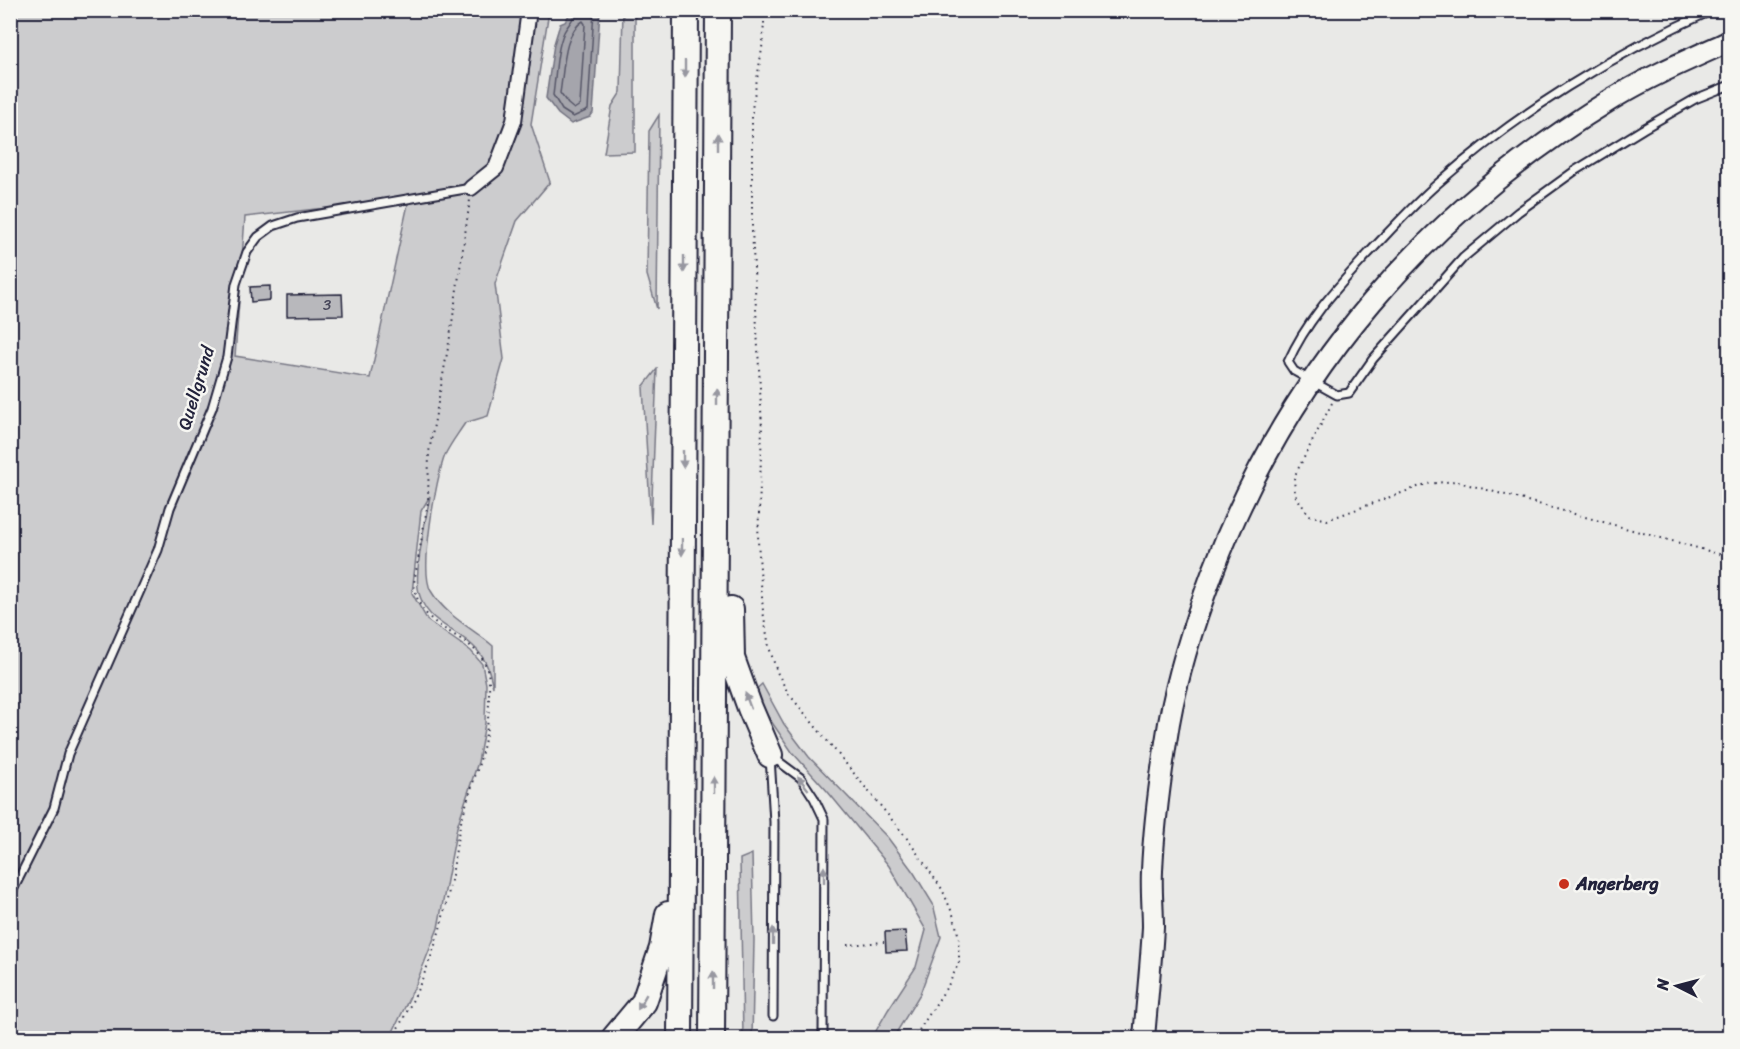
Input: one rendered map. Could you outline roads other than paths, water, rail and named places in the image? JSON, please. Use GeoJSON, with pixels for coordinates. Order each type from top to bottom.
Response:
{"type":"FeatureCollection","features":[{"type":"Feature","properties":{"kind":"highway"},"geometry":{"type":"LineString","coordinates":[[680,1038],[686,10]]}},
{"type":"Feature","properties":{"kind":"highway"},"geometry":{"type":"LineString","coordinates":[[712,1038],[718,10]]}},
{"type":"Feature","properties":{"kind":"highway"},"geometry":{"type":"LineString","coordinates":[[716,539],[730,580],[732,658],[770,755]]}},
{"type":"Feature","properties":{"kind":"highway"},"geometry":{"type":"LineString","coordinates":[[614,1038],[644,1002],[662,948],[680,844]]}},
{"type":"Feature","properties":{"kind":"main road"},"geometry":{"type":"LineString","coordinates":[[1144,1038],[1153,928],[1152,873],[1158,800],[1170,720],[1200,606],[1225,540],[1257,472],[1311,381],[1366,308],[1434,234],[1502,175],[1549,140],[1614,98],[1730,41]]}},
{"type":"Feature","properties":{"kind":"street","name":"Quellgrund"},"geometry":{"type":"LineString","coordinates":[[471,188],[496,168],[514,121],[529,10]]}},
{"type":"Feature","properties":{"kind":"lane"},"geometry":{"type":"LineString","coordinates":[[1713,10],[1626,53],[1554,96],[1484,146],[1436,185],[1328,298],[1288,362],[1294,371],[1336,395],[1349,393],[1373,359],[1463,258],[1518,212],[1576,170],[1643,129],[1695,99],[1730,85]]}},
{"type":"Feature","properties":{"kind":"lane","name":"Quellgrund"},"geometry":{"type":"LineString","coordinates":[[10,896],[54,808],[69,754],[158,550],[170,508],[213,408],[227,357],[236,284],[247,252],[258,237],[273,226],[297,218],[471,188]]}},
{"type":"Feature","properties":{"kind":"lane"},"geometry":{"type":"LineString","coordinates":[[770,755],[774,822],[773,1016]]}},
{"type":"Feature","properties":{"kind":"lane"},"geometry":{"type":"LineString","coordinates":[[770,755],[801,778],[824,819],[823,1038]]}},
{"type":"Feature","properties":{"kind":"water"},"geometry":{"type":"Polygon","coordinates":[[[568,11],[600,11],[593,113],[590,117],[571,124],[558,114],[546,98],[554,44],[560,24],[565,22],[570,13],[568,11]]]}},
{"type":"Feature","properties":{"kind":"place","name":"Angerberg"},"geometry":{"type":"Point","coordinates":[1564,884]}}]}
